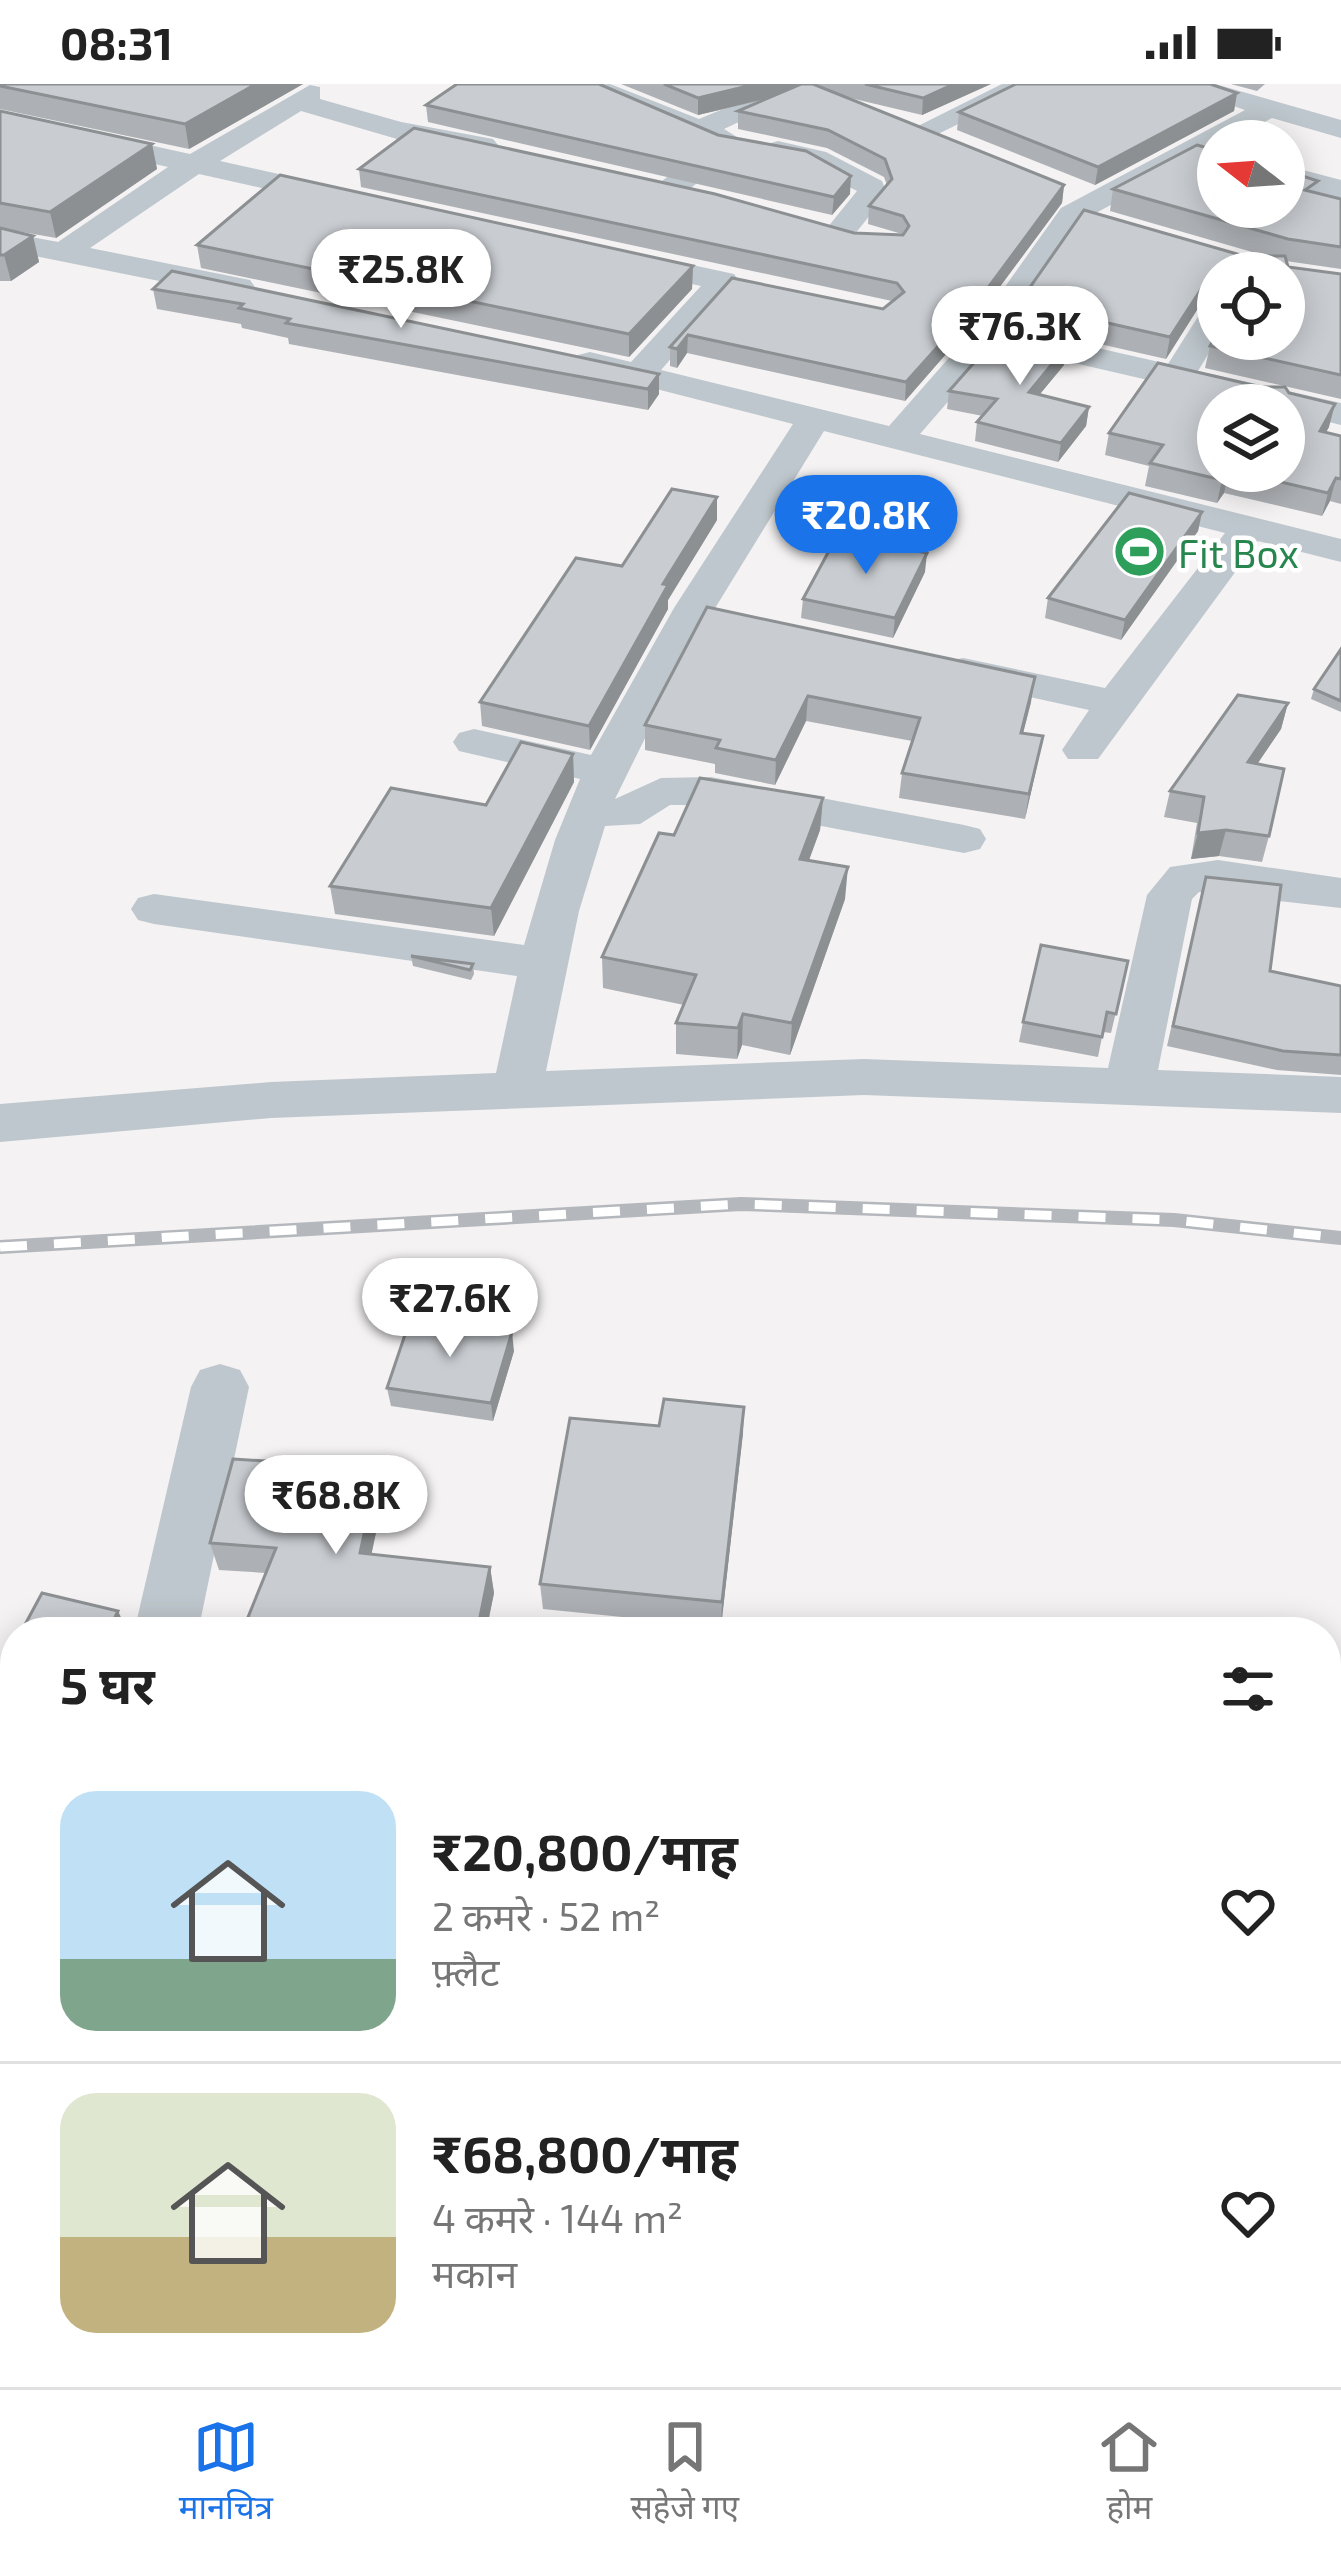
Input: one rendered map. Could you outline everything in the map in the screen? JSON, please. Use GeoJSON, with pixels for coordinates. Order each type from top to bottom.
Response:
{"type":"FeatureCollection","features":[{"type":"Feature","properties":{"kind":"street"},"geometry":{"type":"LineString","coordinates":[[267,84],[311,93],[397,130],[510,152]]}},
{"type":"Feature","properties":{"kind":"street"},"geometry":{"type":"LineString","coordinates":[[585,84],[731,142],[816,158],[871,187],[872,194],[839,233]]}},
{"type":"Feature","properties":{"kind":"street"},"geometry":{"type":"LineString","coordinates":[[698,130],[806,84],[825,92]]}},
{"type":"Feature","properties":{"kind":"street"},"geometry":{"type":"LineString","coordinates":[[967,148],[914,126],[1024,84]]}},
{"type":"Feature","properties":{"kind":"street"},"geometry":{"type":"LineString","coordinates":[[1185,84],[1339,131]]}},
{"type":"Feature","properties":{"kind":"street"},"geometry":{"type":"LineString","coordinates":[[1306,84],[1339,131]]}},
{"type":"Feature","properties":{"kind":"street"},"geometry":{"type":"LineString","coordinates":[[63,253],[311,93]]}},
{"type":"Feature","properties":{"kind":"street"},"geometry":{"type":"LineString","coordinates":[[1252,120],[1266,110]]}},
{"type":"Feature","properties":{"kind":"street"},"geometry":{"type":"LineString","coordinates":[[0,121],[379,206]]}},
{"type":"Feature","properties":{"kind":"street"},"geometry":{"type":"LineString","coordinates":[[639,374],[734,283],[591,252],[731,142]]}},
{"type":"Feature","properties":{"kind":"street"},"geometry":{"type":"LineString","coordinates":[[898,437],[1094,214],[1197,158]]}},
{"type":"Feature","properties":{"kind":"street"},"geometry":{"type":"LineString","coordinates":[[622,180],[710,198]]}},
{"type":"Feature","properties":{"kind":"street"},"geometry":{"type":"LineString","coordinates":[[1305,180],[1341,189]]}},
{"type":"Feature","properties":{"kind":"street"},"geometry":{"type":"LineString","coordinates":[[1053,183],[1094,214]]}},
{"type":"Feature","properties":{"kind":"street"},"geometry":{"type":"LineString","coordinates":[[807,222],[871,240]]}},
{"type":"Feature","properties":{"kind":"street"},"geometry":{"type":"LineString","coordinates":[[0,239],[282,296]]}},
{"type":"Feature","properties":{"kind":"street"},"geometry":{"type":"LineString","coordinates":[[989,333],[1341,414]]}},
{"type":"Feature","properties":{"kind":"street"},"geometry":{"type":"LineString","coordinates":[[1177,377],[1197,345]]}},
{"type":"Feature","properties":{"kind":"street"},"geometry":{"type":"LineString","coordinates":[[549,353],[1341,551]]}},
{"type":"Feature","properties":{"kind":"street"},"geometry":{"type":"LineString","coordinates":[[517,1091],[544,964],[597,791],[815,416]]}},
{"type":"Feature","properties":{"kind":"street"},"geometry":{"type":"LineString","coordinates":[[1083,750],[1249,526]]}},
{"type":"Feature","properties":{"kind":"street"},"geometry":{"type":"LineString","coordinates":[[697,612],[743,622]]}},
{"type":"Feature","properties":{"kind":"street"},"geometry":{"type":"LineString","coordinates":[[929,662],[1114,703]]}},
{"type":"Feature","properties":{"kind":"street"},"geometry":{"type":"LineString","coordinates":[[474,742],[597,791],[624,814],[661,792],[711,790],[964,839]]}},
{"type":"Feature","properties":{"kind":"street"},"geometry":{"type":"LineString","coordinates":[[1129,1087],[1170,895],[1186,878],[1218,875],[1341,893]]}},
{"type":"Feature","properties":{"kind":"street"},"geometry":{"type":"LineString","coordinates":[[154,909],[313,927],[544,964]]}},
{"type":"Feature","properties":{"kind":"street"},"geometry":{"type":"LineString","coordinates":[[0,1123],[271,1100],[864,1077],[1341,1095]]}},
{"type":"Feature","properties":{"kind":"street"},"geometry":{"type":"LineString","coordinates":[[169,1617],[220,1387]]}},
{"type":"Feature","properties":{"kind":"building"},"geometry":{"type":"Polygon","coordinates":[[[0,84],[256,84],[185,124],[0,84]]]}},
{"type":"Feature","properties":{"kind":"building"},"geometry":{"type":"Polygon","coordinates":[[[457,84],[599,84],[718,135],[806,151],[851,176],[834,197],[426,105],[457,84]]]}},
{"type":"Feature","properties":{"kind":"building"},"geometry":{"type":"Polygon","coordinates":[[[664,84],[756,84],[698,98],[664,84]]]}},
{"type":"Feature","properties":{"kind":"building"},"geometry":{"type":"Polygon","coordinates":[[[801,84],[813,84],[1064,185],[976,304],[906,382],[688,335],[677,349],[670,347],[732,278],[883,309],[904,292],[897,283],[359,169],[414,128],[715,194],[854,233],[903,235],[909,226],[903,216],[869,206],[892,179],[885,159],[828,130],[738,111],[801,84]]]}},
{"type":"Feature","properties":{"kind":"building"},"geometry":{"type":"Polygon","coordinates":[[[865,84],[954,84],[923,98],[865,84]]]}},
{"type":"Feature","properties":{"kind":"building"},"geometry":{"type":"Polygon","coordinates":[[[1016,84],[1210,84],[1237,93],[1098,167],[959,112],[1016,84]]]}},
{"type":"Feature","properties":{"kind":"building"},"geometry":{"type":"Polygon","coordinates":[[[0,111],[152,144],[50,212],[0,203],[0,111]]]}},
{"type":"Feature","properties":{"kind":"building"},"geometry":{"type":"Polygon","coordinates":[[[1197,145],[1197,213],[1113,189],[1197,145]]]}},
{"type":"Feature","properties":{"kind":"building"},"geometry":{"type":"Polygon","coordinates":[[[280,175],[693,266],[629,334],[197,245],[280,175]]]}},
{"type":"Feature","properties":{"kind":"building"},"geometry":{"type":"Polygon","coordinates":[[[1305,190],[1341,199],[1341,247],[1250,228],[1305,228],[1305,190]]]}},
{"type":"Feature","properties":{"kind":"building"},"geometry":{"type":"Polygon","coordinates":[[[1084,210],[1230,252],[1197,252],[1197,295],[1170,337],[1019,303],[1084,210]]]}},
{"type":"Feature","properties":{"kind":"building"},"geometry":{"type":"Polygon","coordinates":[[[0,228],[33,236],[0,255],[0,228]]]}},
{"type":"Feature","properties":{"kind":"building"},"geometry":{"type":"Polygon","coordinates":[[[1305,269],[1341,274],[1341,375],[1273,360],[1305,360],[1305,269]]]}},
{"type":"Feature","properties":{"kind":"building"},"geometry":{"type":"Polygon","coordinates":[[[172,271],[659,374],[648,389],[286,323],[290,319],[239,308],[243,304],[153,289],[172,271]]]}},
{"type":"Feature","properties":{"kind":"building"},"geometry":{"type":"Polygon","coordinates":[[[1001,332],[1066,347],[1029,392],[1089,407],[1061,443],[977,422],[997,399],[949,391],[1001,332]]]}},
{"type":"Feature","properties":{"kind":"building"},"geometry":{"type":"Polygon","coordinates":[[[1158,363],[1248,384],[1197,384],[1197,474],[1150,463],[1163,445],[1109,433],[1158,363]]]}},
{"type":"Feature","properties":{"kind":"building"},"geometry":{"type":"Polygon","coordinates":[[[1305,397],[1335,404],[1320,431],[1341,436],[1341,479],[1336,478],[1328,493],[1305,488],[1305,397]]]}},
{"type":"Feature","properties":{"kind":"building"},"geometry":{"type":"Polygon","coordinates":[[[672,489],[717,497],[663,584],[668,585],[589,726],[480,702],[576,558],[622,566],[672,489]]]}},
{"type":"Feature","properties":{"kind":"building"},"geometry":{"type":"Polygon","coordinates":[[[1129,493],[1202,512],[1125,620],[1048,598],[1129,493]]]}},
{"type":"Feature","properties":{"kind":"building"},"geometry":{"type":"Polygon","coordinates":[[[837,536],[927,553],[895,618],[803,599],[837,536]]]}},
{"type":"Feature","properties":{"kind":"building"},"geometry":{"type":"Polygon","coordinates":[[[707,607],[1035,677],[1021,733],[1043,736],[1029,794],[902,773],[920,718],[808,696],[776,760],[716,748],[720,740],[645,725],[707,607]]]}},
{"type":"Feature","properties":{"kind":"building"},"geometry":{"type":"Polygon","coordinates":[[[1341,649],[1341,701],[1314,689],[1341,649]]]}},
{"type":"Feature","properties":{"kind":"building"},"geometry":{"type":"Polygon","coordinates":[[[1238,695],[1288,703],[1248,762],[1284,769],[1269,836],[1226,830],[1198,833],[1204,797],[1170,791],[1238,695]]]}},
{"type":"Feature","properties":{"kind":"building"},"geometry":{"type":"Polygon","coordinates":[[[521,742],[573,754],[491,908],[330,886],[391,788],[486,805],[521,742]]]}},
{"type":"Feature","properties":{"kind":"building"},"geometry":{"type":"Polygon","coordinates":[[[700,778],[823,798],[800,859],[848,867],[792,1023],[743,1014],[738,1028],[676,1023],[696,975],[602,957],[659,833],[674,835],[700,778]]]}},
{"type":"Feature","properties":{"kind":"building"},"geometry":{"type":"Polygon","coordinates":[[[1206,877],[1281,885],[1270,971],[1341,986],[1341,1055],[1283,1051],[1173,1026],[1206,877]]]}},
{"type":"Feature","properties":{"kind":"building"},"geometry":{"type":"Polygon","coordinates":[[[1041,945],[1128,961],[1116,1014],[1107,1012],[1102,1037],[1023,1022],[1041,945]]]}},
{"type":"Feature","properties":{"kind":"building"},"geometry":{"type":"Polygon","coordinates":[[[411,956],[473,964],[470,970],[411,956]]]}},
{"type":"Feature","properties":{"kind":"building"},"geometry":{"type":"Polygon","coordinates":[[[411,1317],[512,1332],[491,1403],[387,1388],[411,1317]]]}},
{"type":"Feature","properties":{"kind":"building"},"geometry":{"type":"Polygon","coordinates":[[[664,1399],[744,1407],[722,1602],[540,1584],[570,1418],[659,1426],[664,1399]]]}},
{"type":"Feature","properties":{"kind":"building"},"geometry":{"type":"Polygon","coordinates":[[[233,1459],[378,1468],[360,1553],[490,1567],[480,1617],[248,1617],[276,1548],[210,1543],[233,1459]]]}},
{"type":"Feature","properties":{"kind":"building"},"geometry":{"type":"Polygon","coordinates":[[[42,1593],[118,1611],[115,1617],[29,1617],[42,1593]]]}},
{"type":"Feature","properties":{"kind":"railway"},"geometry":{"type":"LineString","coordinates":[[0,1247],[741,1204],[1174,1220],[1341,1238]]}},
{"type":"Feature","properties":{"kind":"place","name":"Fit Box"},"geometry":{"type":"Point","coordinates":[1139,552]}}]}
